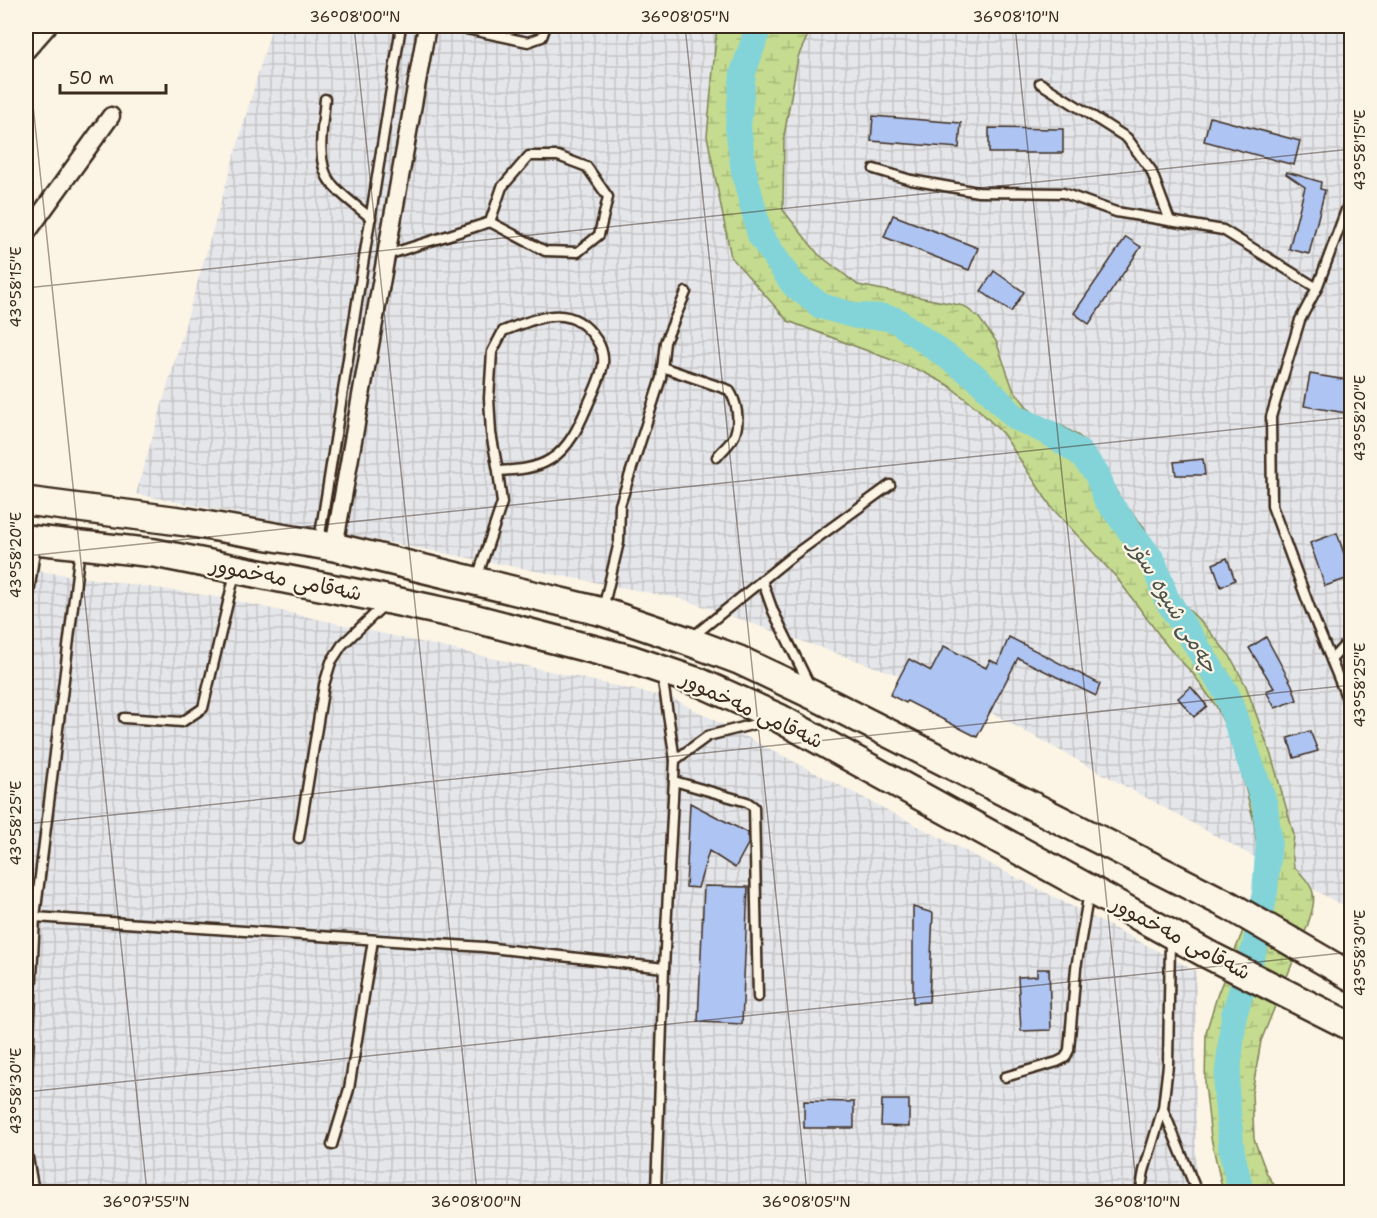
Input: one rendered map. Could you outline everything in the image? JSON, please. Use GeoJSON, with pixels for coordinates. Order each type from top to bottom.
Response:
{"type":"FeatureCollection","features":[{"type":"Feature","properties":{"kind":"highway","name":"شەقامی مەخموور"},"geometry":{"type":"LineString","coordinates":[[32,497],[327,546],[603,612],[688,641],[739,660],[815,696],[1230,906],[1352,977]]}},
{"type":"Feature","properties":{"kind":"highway","name":"شەقامی مەخموور"},"geometry":{"type":"LineString","coordinates":[[31,539],[155,553],[390,600],[469,617],[661,668],[731,695],[779,718],[1209,955],[1352,1027]]}},
{"type":"Feature","properties":{"kind":"highway"},"geometry":{"type":"LineString","coordinates":[[469,617],[476,582]]}},
{"type":"Feature","properties":{"kind":"street"},"geometry":{"type":"LineString","coordinates":[[26,51],[48,26]]}},
{"type":"Feature","properties":{"kind":"street"},"geometry":{"type":"LineString","coordinates":[[327,546],[387,255],[428,26]]}},
{"type":"Feature","properties":{"kind":"street"},"geometry":{"type":"LineString","coordinates":[[26,234],[111,116]]}},
{"type":"Feature","properties":{"kind":"lane"},"geometry":{"type":"LineString","coordinates":[[327,546],[370,218],[401,26]]}},
{"type":"Feature","properties":{"kind":"lane"},"geometry":{"type":"LineString","coordinates":[[452,26],[468,27],[528,42],[542,37],[546,26]]}},
{"type":"Feature","properties":{"kind":"lane"},"geometry":{"type":"LineString","coordinates":[[1040,83],[1127,138],[1151,170],[1170,221]]}},
{"type":"Feature","properties":{"kind":"lane"},"geometry":{"type":"LineString","coordinates":[[325,99],[321,147],[324,168],[330,182],[370,218]]}},
{"type":"Feature","properties":{"kind":"lane"},"geometry":{"type":"LineString","coordinates":[[387,255],[490,222],[545,251],[578,252],[599,235],[608,197],[587,167],[558,156],[529,156],[502,187],[490,222]]}},
{"type":"Feature","properties":{"kind":"lane"},"geometry":{"type":"LineString","coordinates":[[874,169],[911,180],[978,192],[1063,193],[1116,212],[1223,230],[1317,288]]}},
{"type":"Feature","properties":{"kind":"lane"},"geometry":{"type":"LineString","coordinates":[[1352,194],[1317,288],[1300,320],[1271,417],[1272,506],[1311,611],[1352,711]]}},
{"type":"Feature","properties":{"kind":"lane"},"geometry":{"type":"LineString","coordinates":[[603,612],[619,542],[620,505],[661,378],[665,342],[686,292]]}},
{"type":"Feature","properties":{"kind":"lane"},"geometry":{"type":"LineString","coordinates":[[476,582],[502,502],[490,422],[492,352],[503,331],[541,316],[567,315],[590,329],[602,347],[603,368],[582,418],[565,448],[550,460],[525,469],[498,471]]}},
{"type":"Feature","properties":{"kind":"lane"},"geometry":{"type":"LineString","coordinates":[[662,367],[729,390],[735,399],[737,412],[735,434],[717,457]]}},
{"type":"Feature","properties":{"kind":"lane"},"geometry":{"type":"LineString","coordinates":[[688,641],[812,541],[890,485]]}},
{"type":"Feature","properties":{"kind":"lane"},"geometry":{"type":"LineString","coordinates":[[26,615],[31,539]]}},
{"type":"Feature","properties":{"kind":"lane"},"geometry":{"type":"LineString","coordinates":[[26,1095],[35,916],[81,544]]}},
{"type":"Feature","properties":{"kind":"lane"},"geometry":{"type":"LineString","coordinates":[[123,718],[182,722],[203,708],[236,569]]}},
{"type":"Feature","properties":{"kind":"lane"},"geometry":{"type":"LineString","coordinates":[[762,580],[773,611],[815,696]]}},
{"type":"Feature","properties":{"kind":"lane"},"geometry":{"type":"LineString","coordinates":[[299,838],[324,685],[331,662],[342,645],[390,600]]}},
{"type":"Feature","properties":{"kind":"lane"},"geometry":{"type":"LineString","coordinates":[[1331,660],[1352,637]]}},
{"type":"Feature","properties":{"kind":"lane"},"geometry":{"type":"LineString","coordinates":[[656,1192],[664,968],[675,760],[661,668]]}},
{"type":"Feature","properties":{"kind":"lane"},"geometry":{"type":"LineString","coordinates":[[675,760],[708,736],[779,718]]}},
{"type":"Feature","properties":{"kind":"lane"},"geometry":{"type":"LineString","coordinates":[[674,781],[747,802],[754,807],[758,997]]}},
{"type":"Feature","properties":{"kind":"lane"},"geometry":{"type":"LineString","coordinates":[[1005,1077],[1058,1062],[1065,1058],[1070,1050],[1076,968],[1089,888]]}},
{"type":"Feature","properties":{"kind":"lane"},"geometry":{"type":"LineString","coordinates":[[35,916],[484,947],[664,968]]}},
{"type":"Feature","properties":{"kind":"lane"},"geometry":{"type":"LineString","coordinates":[[1140,1192],[1163,1108],[1168,1065],[1170,933]]}},
{"type":"Feature","properties":{"kind":"lane"},"geometry":{"type":"LineString","coordinates":[[332,1145],[349,1089],[373,940]]}},
{"type":"Feature","properties":{"kind":"lane"},"geometry":{"type":"LineString","coordinates":[[1163,1108],[1197,1192]]}},
{"type":"Feature","properties":{"kind":"lane"},"geometry":{"type":"LineString","coordinates":[[26,1147],[34,1192]]}},
{"type":"Feature","properties":{"kind":"shaded area"},"geometry":{"type":"Polygon","coordinates":[[[272,26],[1351,26],[1351,910],[966,699],[682,599],[136,494],[272,26]]]}},
{"type":"Feature","properties":{"kind":"shaded area"},"geometry":{"type":"Polygon","coordinates":[[[26,569],[224,598],[674,699],[1196,971],[1196,1192],[26,1192],[26,569]]]}},
{"type":"Feature","properties":{"kind":"green space"},"geometry":{"type":"Polygon","coordinates":[[[717,26],[812,26],[798,57],[784,136],[783,210],[818,254],[858,285],[964,306],[979,318],[996,341],[1013,389],[1028,408],[1041,419],[1062,426],[1079,436],[1098,456],[1122,501],[1144,527],[1172,587],[1187,608],[1230,656],[1246,686],[1272,758],[1294,835],[1292,852],[1294,867],[1308,881],[1314,901],[1307,927],[1261,1041],[1252,1093],[1254,1139],[1267,1174],[1279,1192],[1223,1192],[1211,1138],[1205,1084],[1206,1032],[1218,993],[1242,933],[1257,882],[1258,856],[1254,822],[1243,778],[1228,732],[1216,706],[1194,675],[1168,647],[1117,578],[1052,508],[1003,434],[978,409],[948,385],[921,371],[788,321],[731,257],[707,136],[717,26]]]}},
{"type":"Feature","properties":{"kind":"building"},"geometry":{"type":"Polygon","coordinates":[[[873,116],[961,123],[959,148],[871,141],[873,116]]]}},
{"type":"Feature","properties":{"kind":"building"},"geometry":{"type":"Polygon","coordinates":[[[1210,117],[1300,141],[1294,165],[1204,141],[1210,117]]]}},
{"type":"Feature","properties":{"kind":"building"},"geometry":{"type":"Polygon","coordinates":[[[989,128],[1063,129],[1063,153],[989,153],[989,128]]]}},
{"type":"Feature","properties":{"kind":"building"},"geometry":{"type":"Polygon","coordinates":[[[1287,172],[1321,182],[1320,189],[1325,190],[1309,254],[1289,249],[1305,187],[1286,174],[1287,172]]]}},
{"type":"Feature","properties":{"kind":"building"},"geometry":{"type":"Polygon","coordinates":[[[893,215],[978,248],[969,270],[884,237],[893,215]]]}},
{"type":"Feature","properties":{"kind":"building"},"geometry":{"type":"Polygon","coordinates":[[[1126,237],[1141,247],[1089,324],[1074,313],[1126,237]]]}},
{"type":"Feature","properties":{"kind":"building"},"geometry":{"type":"Polygon","coordinates":[[[994,271],[1024,292],[1011,312],[981,291],[994,271]]]}},
{"type":"Feature","properties":{"kind":"building"},"geometry":{"type":"Polygon","coordinates":[[[1310,374],[1352,381],[1352,414],[1304,406],[1310,374]]]}},
{"type":"Feature","properties":{"kind":"building"},"geometry":{"type":"Polygon","coordinates":[[[1203,459],[1205,475],[1176,475],[1174,462],[1203,459]]]}},
{"type":"Feature","properties":{"kind":"building"},"geometry":{"type":"Polygon","coordinates":[[[1337,533],[1352,577],[1325,586],[1310,543],[1337,533]]]}},
{"type":"Feature","properties":{"kind":"building"},"geometry":{"type":"Polygon","coordinates":[[[1227,558],[1235,580],[1221,587],[1213,564],[1227,558]]]}},
{"type":"Feature","properties":{"kind":"building"},"geometry":{"type":"Polygon","coordinates":[[[1009,637],[1100,684],[1096,696],[1018,658],[977,737],[907,701],[906,703],[890,695],[909,659],[931,671],[944,646],[986,668],[990,660],[998,664],[1009,637]]]}},
{"type":"Feature","properties":{"kind":"building"},"geometry":{"type":"Polygon","coordinates":[[[1266,637],[1292,685],[1297,700],[1275,708],[1266,691],[1274,688],[1249,648],[1266,637]]]}},
{"type":"Feature","properties":{"kind":"building"},"geometry":{"type":"Polygon","coordinates":[[[1191,687],[1207,706],[1194,717],[1178,698],[1191,687]]]}},
{"type":"Feature","properties":{"kind":"building"},"geometry":{"type":"Polygon","coordinates":[[[1310,731],[1318,751],[1294,758],[1288,738],[1310,731]]]}},
{"type":"Feature","properties":{"kind":"building"},"geometry":{"type":"Polygon","coordinates":[[[690,803],[748,833],[748,844],[735,868],[709,851],[698,888],[686,887],[690,803]]]}},
{"type":"Feature","properties":{"kind":"building"},"geometry":{"type":"Polygon","coordinates":[[[704,886],[748,887],[742,1024],[698,1022],[704,886]]]}},
{"type":"Feature","properties":{"kind":"building"},"geometry":{"type":"Polygon","coordinates":[[[913,907],[933,913],[929,1002],[913,1003],[913,907]]]}},
{"type":"Feature","properties":{"kind":"building"},"geometry":{"type":"Polygon","coordinates":[[[1037,969],[1049,969],[1051,1030],[1021,1031],[1018,977],[1037,976],[1037,969]]]}},
{"type":"Feature","properties":{"kind":"building"},"geometry":{"type":"Polygon","coordinates":[[[882,1100],[909,1100],[909,1127],[881,1126],[882,1100]]]}},
{"type":"Feature","properties":{"kind":"building"},"geometry":{"type":"Polygon","coordinates":[[[804,1101],[854,1102],[854,1128],[804,1128],[804,1101]]]}},
{"type":"Feature","properties":{"kind":"waterway","name":"چەمی شیوە سۆر"},"geometry":{"type":"LineString","coordinates":[[759,26],[743,73],[738,127],[744,172],[760,235],[793,284],[821,306],[856,316],[896,320],[977,378],[1015,417],[1049,433],[1080,453],[1097,474],[1106,499],[1153,561],[1166,598],[1226,692],[1265,805],[1269,841],[1265,892],[1255,946],[1234,1015],[1226,1090],[1232,1153],[1241,1192]]}}]}
